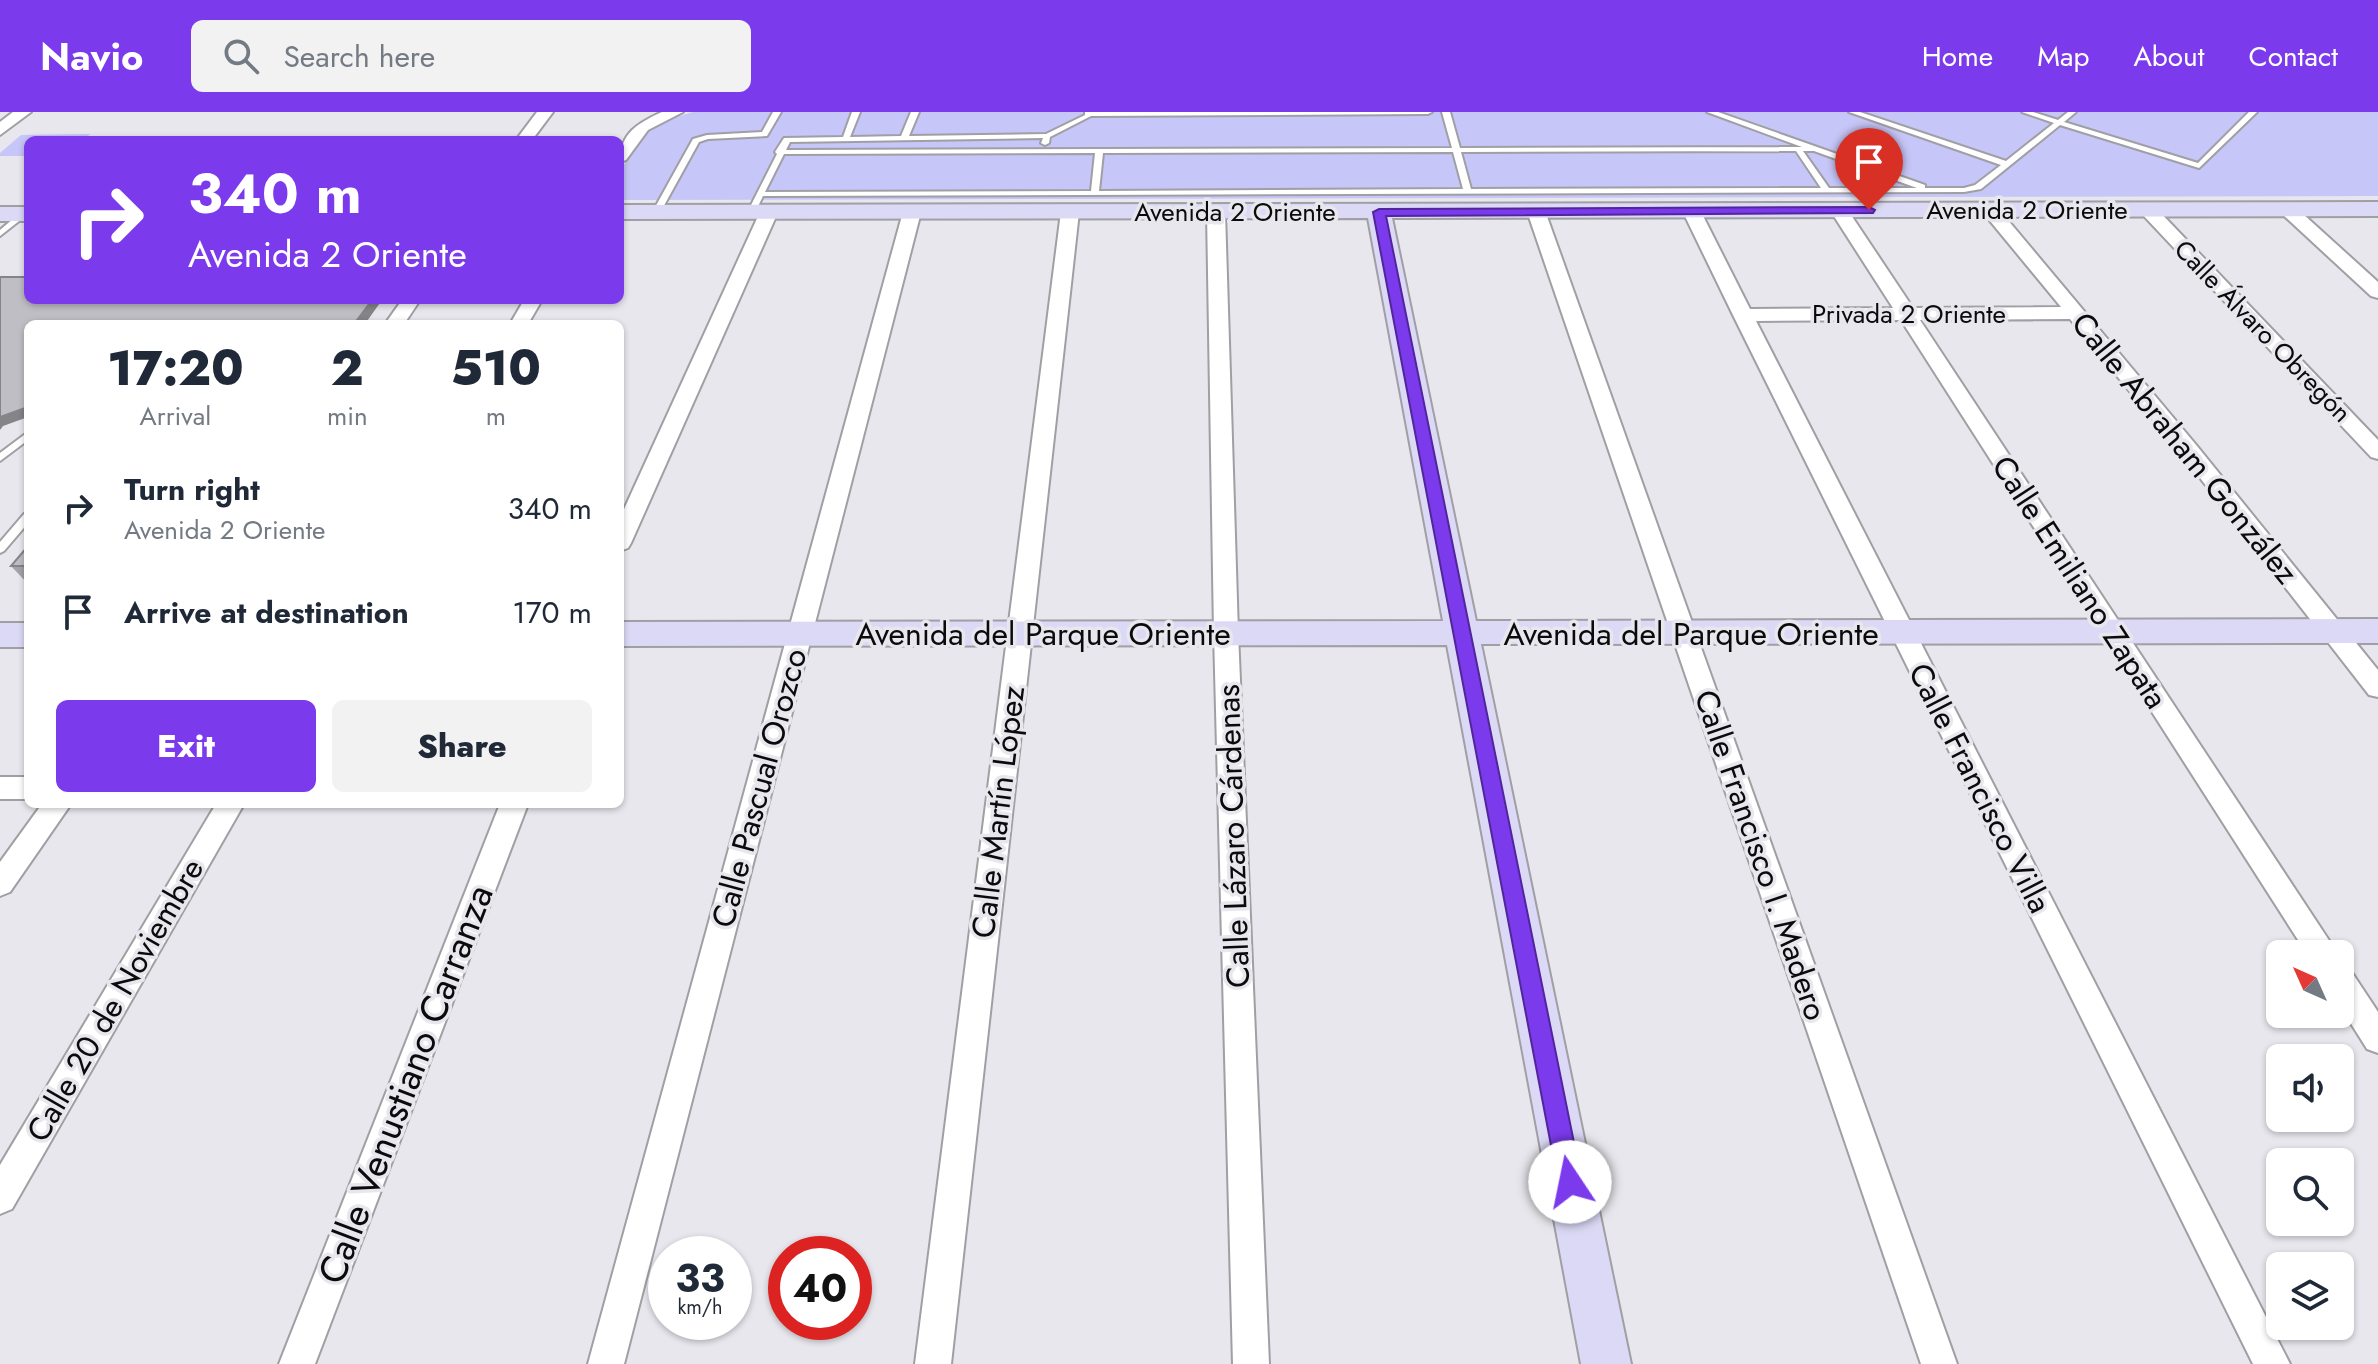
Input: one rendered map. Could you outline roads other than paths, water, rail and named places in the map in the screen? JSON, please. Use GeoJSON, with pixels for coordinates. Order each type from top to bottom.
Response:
{"type":"FeatureCollection","features":[{"type":"Feature","properties":{"kind":"street"},"geometry":{"type":"LineString","coordinates":[[0,130],[23,112]]}},
{"type":"Feature","properties":{"kind":"street"},"geometry":{"type":"LineString","coordinates":[[527,136],[545,112]]}},
{"type":"Feature","properties":{"kind":"street"},"geometry":{"type":"LineString","coordinates":[[624,152],[642,127],[675,112]]}},
{"type":"Feature","properties":{"kind":"street","name":"Avenida 2 Oriente"},"geometry":{"type":"LineString","coordinates":[[624,212],[760,206],[912,212],[1691,210],[1833,200],[1990,210],[2378,209]]}},
{"type":"Feature","properties":{"kind":"street","name":"Calle Emiliano Zapata"},"geometry":{"type":"LineString","coordinates":[[1833,200],[2314,940]]}},
{"type":"Feature","properties":{"kind":"street"},"geometry":{"type":"LineString","coordinates":[[624,533],[760,206]]}},
{"type":"Feature","properties":{"kind":"street"},"geometry":{"type":"LineString","coordinates":[[2287,209],[2378,292]]}},
{"type":"Feature","properties":{"kind":"street","name":"Calle Francisco Villa"},"geometry":{"type":"LineString","coordinates":[[1691,210],[2272,1364]]}},
{"type":"Feature","properties":{"kind":"street","name":"Calle Abraham González"},"geometry":{"type":"LineString","coordinates":[[1990,210],[2378,688]]}},
{"type":"Feature","properties":{"kind":"street","name":"Calle Álvaro Obregón"},"geometry":{"type":"LineString","coordinates":[[2148,210],[2378,452]]}},
{"type":"Feature","properties":{"kind":"street","name":"Calle Francisco I. Madero"},"geometry":{"type":"LineString","coordinates":[[1536,211],[1939,1364]]}},
{"type":"Feature","properties":{"kind":"street","name":"Calle Pascual Orozco"},"geometry":{"type":"LineString","coordinates":[[606,1364],[912,212]]}},
{"type":"Feature","properties":{"kind":"street","name":"Calle Martín López"},"geometry":{"type":"LineString","coordinates":[[933,1364],[1070,212]]}},
{"type":"Feature","properties":{"kind":"street","name":"Calle Lázaro Cárdenas"},"geometry":{"type":"LineString","coordinates":[[1216,212],[1226,633],[1251,1364]]}},
{"type":"Feature","properties":{"kind":"street"},"geometry":{"type":"LineString","coordinates":[[1379,212],[1606,1364]]}},
{"type":"Feature","properties":{"kind":"street"},"geometry":{"type":"LineString","coordinates":[[0,214],[24,214]]}},
{"type":"Feature","properties":{"kind":"street","name":"Privada 2 Oriente"},"geometry":{"type":"LineString","coordinates":[[1742,315],[2076,313]]}},
{"type":"Feature","properties":{"kind":"street","name":"Avenida del Parque Oriente"},"geometry":{"type":"LineString","coordinates":[[624,634],[2378,631]]}},
{"type":"Feature","properties":{"kind":"street"},"geometry":{"type":"LineString","coordinates":[[0,635],[24,635]]}},
{"type":"Feature","properties":{"kind":"street"},"geometry":{"type":"LineString","coordinates":[[0,788],[24,788]]}},
{"type":"Feature","properties":{"kind":"street"},"geometry":{"type":"LineString","coordinates":[[0,884],[54,808]]}},
{"type":"Feature","properties":{"kind":"street","name":"Calle 20 de Noviembre"},"geometry":{"type":"LineString","coordinates":[[0,1197],[228,808]]}},
{"type":"Feature","properties":{"kind":"street","name":"Calle Venustiano Carranza"},"geometry":{"type":"LineString","coordinates":[[297,1364],[512,808]]}},
{"type":"Feature","properties":{"kind":"street"},"geometry":{"type":"LineString","coordinates":[[2354,1002],[2378,1039]]}},
{"type":"Feature","properties":{"kind":"lane"},"geometry":{"type":"LineString","coordinates":[[657,211],[696,141],[707,137],[764,134],[777,112]]}},
{"type":"Feature","properties":{"kind":"lane"},"geometry":{"type":"LineString","coordinates":[[846,138],[856,112]]}},
{"type":"Feature","properties":{"kind":"lane"},"geometry":{"type":"LineString","coordinates":[[904,138],[915,112]]}},
{"type":"Feature","properties":{"kind":"lane"},"geometry":{"type":"LineString","coordinates":[[1428,112],[1088,113],[1047,136],[793,139],[783,143],[760,206],[1095,193],[1468,192],[1833,200],[1978,187],[2072,112]]}},
{"type":"Feature","properties":{"kind":"lane"},"geometry":{"type":"LineString","coordinates":[[1446,112],[1468,192]]}},
{"type":"Feature","properties":{"kind":"lane"},"geometry":{"type":"LineString","coordinates":[[1711,112],[1933,190]]}},
{"type":"Feature","properties":{"kind":"lane"},"geometry":{"type":"LineString","coordinates":[[1853,112],[2007,164]]}},
{"type":"Feature","properties":{"kind":"lane"},"geometry":{"type":"LineString","coordinates":[[2026,112],[2199,166],[2253,112]]}},
{"type":"Feature","properties":{"kind":"lane"},"geometry":{"type":"LineString","coordinates":[[1043,152],[1047,136]]}},
{"type":"Feature","properties":{"kind":"lane"},"geometry":{"type":"LineString","coordinates":[[1798,149],[1833,200]]}},
{"type":"Feature","properties":{"kind":"lane"},"geometry":{"type":"LineString","coordinates":[[779,152],[1816,149]]}},
{"type":"Feature","properties":{"kind":"lane"},"geometry":{"type":"LineString","coordinates":[[1095,193],[1099,152]]}},
{"type":"Feature","properties":{"kind":"lane"},"geometry":{"type":"LineString","coordinates":[[1971,189],[1990,210]]}},
{"type":"Feature","properties":{"kind":"lane"},"geometry":{"type":"LineString","coordinates":[[0,234],[24,216]]}},
{"type":"Feature","properties":{"kind":"lane"},"geometry":{"type":"LineString","coordinates":[[0,458],[24,438]]}},
{"type":"Feature","properties":{"kind":"lane"},"geometry":{"type":"LineString","coordinates":[[0,549],[24,521]]}}]}
